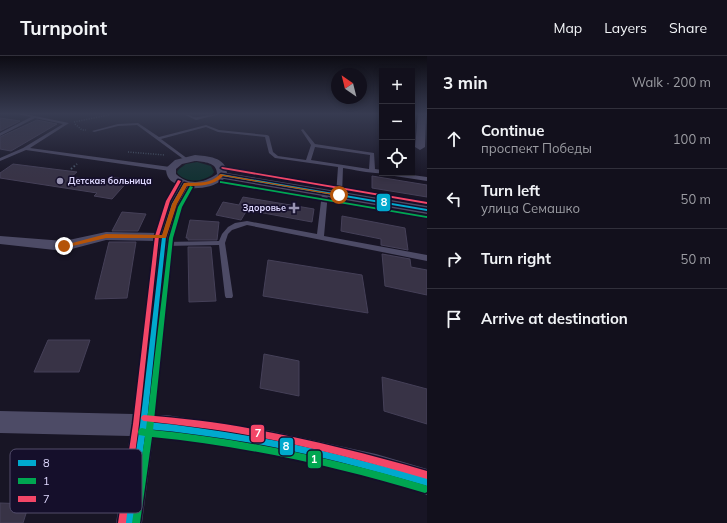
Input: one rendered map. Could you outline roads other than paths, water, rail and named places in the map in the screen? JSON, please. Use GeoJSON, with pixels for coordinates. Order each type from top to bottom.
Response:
{"type":"FeatureCollection","features":[{"type":"Feature","properties":{"kind":"street"},"geometry":{"type":"LineString","coordinates":[[420,147],[421,136]]}},
{"type":"Feature","properties":{"kind":"street"},"geometry":{"type":"LineString","coordinates":[[203,159],[217,163],[223,170],[222,175],[218,179],[203,184],[185,184],[172,178],[170,169],[174,165],[186,160],[203,159]]}},
{"type":"Feature","properties":{"kind":"street"},"geometry":{"type":"LineString","coordinates":[[222,175],[427,210]]}},
{"type":"Feature","properties":{"kind":"street"},"geometry":{"type":"LineString","coordinates":[[139,449],[164,240],[174,204],[185,184]]}},
{"type":"Feature","properties":{"kind":"street"},"geometry":{"type":"LineString","coordinates":[[0,240],[64,246],[106,236],[164,240]]}},
{"type":"Feature","properties":{"kind":"street"},"geometry":{"type":"LineString","coordinates":[[0,422],[166,426],[266,442],[376,466],[427,482]]}},
{"type":"Feature","properties":{"kind":"street"},"geometry":{"type":"LineString","coordinates":[[128,523],[130,513]]}},
{"type":"Feature","properties":{"kind":"lane"},"geometry":{"type":"LineString","coordinates":[[0,160],[25,149],[46,136]]}},
{"type":"Feature","properties":{"kind":"lane"},"geometry":{"type":"LineString","coordinates":[[154,136],[186,160]]}},
{"type":"Feature","properties":{"kind":"lane"},"geometry":{"type":"LineString","coordinates":[[158,139],[170,136]]}},
{"type":"Feature","properties":{"kind":"lane"},"geometry":{"type":"LineString","coordinates":[[265,136],[267,136],[272,153],[277,157],[379,172]]}},
{"type":"Feature","properties":{"kind":"lane"},"geometry":{"type":"LineString","coordinates":[[307,136],[313,145],[372,154],[372,171]]}},
{"type":"Feature","properties":{"kind":"lane"},"geometry":{"type":"LineString","coordinates":[[308,162],[313,145]]}},
{"type":"Feature","properties":{"kind":"lane"},"geometry":{"type":"LineString","coordinates":[[25,149],[170,169]]}},
{"type":"Feature","properties":{"kind":"lane"},"geometry":{"type":"LineString","coordinates":[[0,154],[10,156]]}},
{"type":"Feature","properties":{"kind":"lane"},"geometry":{"type":"LineString","coordinates":[[339,195],[341,166]]}},
{"type":"Feature","properties":{"kind":"lane"},"geometry":{"type":"LineString","coordinates":[[408,176],[427,179]]}},
{"type":"Feature","properties":{"kind":"lane"},"geometry":{"type":"LineString","coordinates":[[320,237],[325,193]]}},
{"type":"Feature","properties":{"kind":"lane"},"geometry":{"type":"LineString","coordinates":[[229,296],[222,243],[224,233],[236,224],[247,223],[427,258]]}},
{"type":"Feature","properties":{"kind":"lane"},"geometry":{"type":"LineString","coordinates":[[164,240],[222,243]]}},
{"type":"Feature","properties":{"kind":"place","name":"Детская больница"},"geometry":{"type":"Point","coordinates":[60,181]}},
{"type":"Feature","properties":{"kind":"place","name":"Здоровье"},"geometry":{"type":"Point","coordinates":[294,208]}}]}
